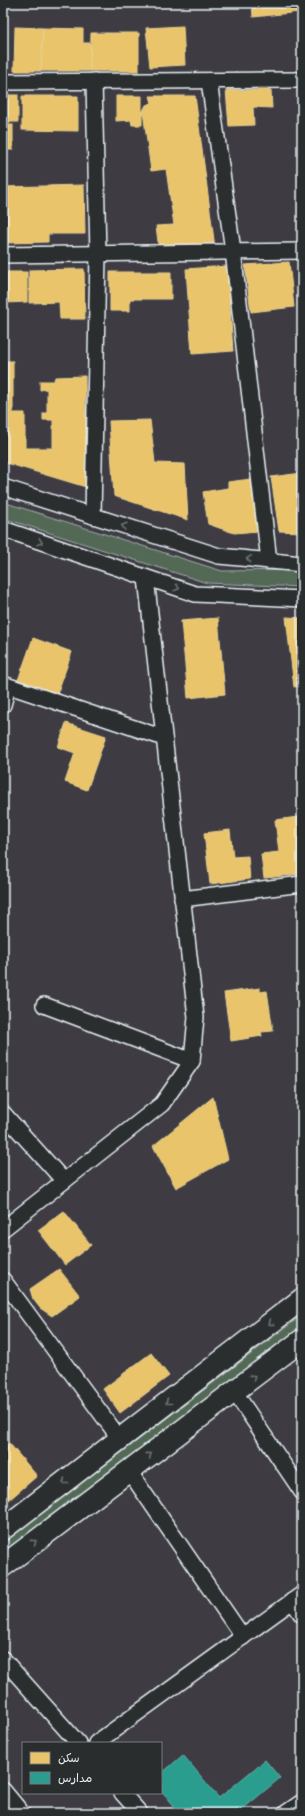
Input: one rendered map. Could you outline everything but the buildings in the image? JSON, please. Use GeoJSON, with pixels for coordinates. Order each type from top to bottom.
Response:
{"type":"FeatureCollection","features":[{"type":"Feature","properties":{"kind":"main road"},"geometry":{"type":"LineString","coordinates":[[3,1529],[302,1299]]}},
{"type":"Feature","properties":{"kind":"main road"},"geometry":{"type":"LineString","coordinates":[[3,1566],[302,1340]]}},
{"type":"Feature","properties":{"kind":"street"},"geometry":{"type":"LineString","coordinates":[[3,82],[302,80]]}},
{"type":"Feature","properties":{"kind":"street"},"geometry":{"type":"LineString","coordinates":[[93,516],[98,254],[94,81]]}},
{"type":"Feature","properties":{"kind":"street"},"geometry":{"type":"LineString","coordinates":[[209,81],[233,251],[269,561]]}},
{"type":"Feature","properties":{"kind":"street"},"geometry":{"type":"LineString","coordinates":[[3,255],[302,251]]}},
{"type":"Feature","properties":{"kind":"street"},"geometry":{"type":"LineString","coordinates":[[3,487],[219,556],[302,564]]}},
{"type":"Feature","properties":{"kind":"street"},"geometry":{"type":"LineString","coordinates":[[3,530],[195,594],[302,600]]}},
{"type":"Feature","properties":{"kind":"street"},"geometry":{"type":"LineString","coordinates":[[3,1229],[162,1104],[192,1061],[196,1017],[146,578]]}},
{"type":"Feature","properties":{"kind":"street"},"geometry":{"type":"LineString","coordinates":[[3,705],[5,685],[164,738]]}},
{"type":"Feature","properties":{"kind":"street"},"geometry":{"type":"LineString","coordinates":[[182,899],[302,884]]}},
{"type":"Feature","properties":{"kind":"street"},"geometry":{"type":"LineString","coordinates":[[44,1005],[192,1061]]}},
{"type":"Feature","properties":{"kind":"street"},"geometry":{"type":"LineString","coordinates":[[3,1114],[64,1181]]}},
{"type":"Feature","properties":{"kind":"street"},"geometry":{"type":"LineString","coordinates":[[3,1280],[120,1439]]}},
{"type":"Feature","properties":{"kind":"street"},"geometry":{"type":"LineString","coordinates":[[234,1391],[302,1492]]}},
{"type":"Feature","properties":{"kind":"street"},"geometry":{"type":"LineString","coordinates":[[129,1471],[243,1637]]}},
{"type":"Feature","properties":{"kind":"street"},"geometry":{"type":"LineString","coordinates":[[97,1742],[297,1598],[302,1615]]}},
{"type":"Feature","properties":{"kind":"street"},"geometry":{"type":"LineString","coordinates":[[3,1659],[77,1742]]}},
{"type":"Feature","properties":{"kind":"street"},"geometry":{"type":"LineString","coordinates":[[3,1790],[22,1813]]}},
{"type":"Feature","properties":{"kind":"street"},"geometry":{"type":"LineString","coordinates":[[286,1813],[302,1802]]}},
{"type":"Feature","properties":{"kind":"green space"},"geometry":{"type":"Polygon","coordinates":[[[3,502],[222,571],[302,570],[302,587],[207,583],[3,518],[3,502]]]}},
{"type":"Feature","properties":{"kind":"green space"},"geometry":{"type":"Polygon","coordinates":[[[302,1315],[302,1326],[3,1555],[3,1543],[302,1315]]]}}]}
